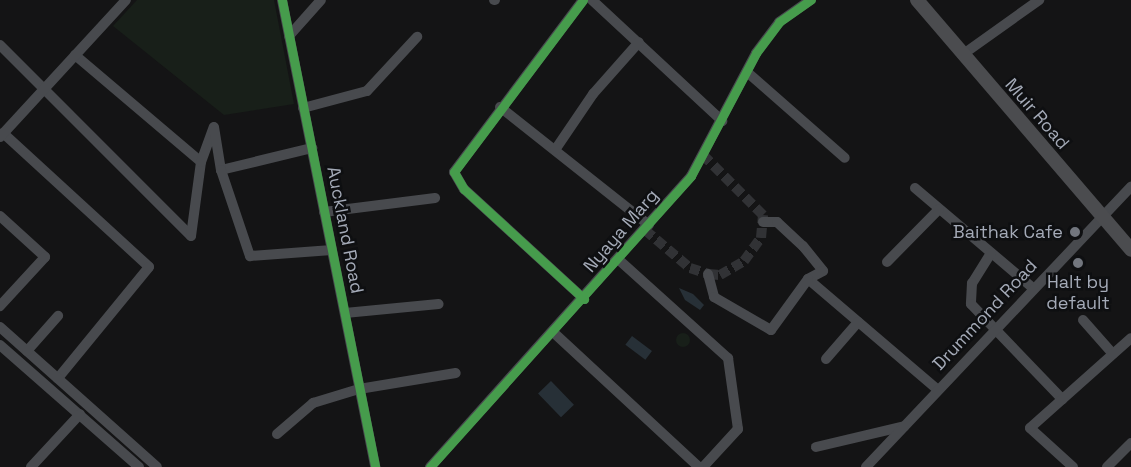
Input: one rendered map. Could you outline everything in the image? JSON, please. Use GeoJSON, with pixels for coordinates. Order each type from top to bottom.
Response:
{"type":"FeatureCollection","features":[{"type":"Feature","properties":{"kind":"main road","name":"Muir Road"},"geometry":{"type":"LineString","coordinates":[[917,0],[1131,250]]}},
{"type":"Feature","properties":{"kind":"street"},"geometry":{"type":"LineString","coordinates":[[58,378],[149,267],[2,135],[126,0]]}},
{"type":"Feature","properties":{"kind":"street","name":"Auckland Road"},"geometry":{"type":"LineString","coordinates":[[282,0],[375,467]]}},
{"type":"Feature","properties":{"kind":"street"},"geometry":{"type":"LineString","coordinates":[[289,36],[321,0]]}},
{"type":"Feature","properties":{"kind":"street"},"geometry":{"type":"LineString","coordinates":[[583,0],[458,164],[456,178],[584,299]]}},
{"type":"Feature","properties":{"kind":"street"},"geometry":{"type":"LineString","coordinates":[[592,0],[722,121]]}},
{"type":"Feature","properties":{"kind":"street","name":"Nyaya Marg"},"geometry":{"type":"LineString","coordinates":[[430,467],[584,299],[691,176],[747,72],[779,22],[811,0]]}},
{"type":"Feature","properties":{"kind":"street"},"geometry":{"type":"LineString","coordinates":[[963,55],[1039,0]]}},
{"type":"Feature","properties":{"kind":"street"},"geometry":{"type":"LineString","coordinates":[[303,108],[367,91],[417,38]]}},
{"type":"Feature","properties":{"kind":"street"},"geometry":{"type":"LineString","coordinates":[[555,150],[593,94],[639,42]]}},
{"type":"Feature","properties":{"kind":"street"},"geometry":{"type":"LineString","coordinates":[[0,45],[191,236],[201,162],[214,127],[221,170],[250,256],[332,250]]}},
{"type":"Feature","properties":{"kind":"street"},"geometry":{"type":"LineString","coordinates":[[75,55],[201,162]]}},
{"type":"Feature","properties":{"kind":"street"},"geometry":{"type":"LineString","coordinates":[[747,72],[845,158]]}},
{"type":"Feature","properties":{"kind":"street"},"geometry":{"type":"LineString","coordinates":[[500,107],[649,225]]}},
{"type":"Feature","properties":{"kind":"street"},"geometry":{"type":"LineString","coordinates":[[221,170],[312,148]]}},
{"type":"Feature","properties":{"kind":"street"},"geometry":{"type":"LineString","coordinates":[[915,188],[1033,288]]}},
{"type":"Feature","properties":{"kind":"street","name":"Drummond Road"},"geometry":{"type":"LineString","coordinates":[[866,467],[1101,215],[1131,188]]}},
{"type":"Feature","properties":{"kind":"street"},"geometry":{"type":"LineString","coordinates":[[324,212],[435,198]]}},
{"type":"Feature","properties":{"kind":"street"},"geometry":{"type":"LineString","coordinates":[[887,262],[939,208]]}},
{"type":"Feature","properties":{"kind":"street"},"geometry":{"type":"LineString","coordinates":[[0,216],[45,257],[0,306]]}},
{"type":"Feature","properties":{"kind":"street"},"geometry":{"type":"LineString","coordinates":[[708,274],[714,297],[771,330],[808,279],[823,271],[777,222],[763,222]]}},
{"type":"Feature","properties":{"kind":"street"},"geometry":{"type":"LineString","coordinates":[[991,253],[972,283],[971,304],[1062,399]]}},
{"type":"Feature","properties":{"kind":"street"},"geometry":{"type":"LineString","coordinates":[[553,332],[701,467],[738,429],[728,358],[618,260]]}},
{"type":"Feature","properties":{"kind":"street"},"geometry":{"type":"LineString","coordinates":[[808,279],[938,390]]}},
{"type":"Feature","properties":{"kind":"street"},"geometry":{"type":"LineString","coordinates":[[345,313],[439,304]]}},
{"type":"Feature","properties":{"kind":"street"},"geometry":{"type":"LineString","coordinates":[[27,351],[58,316]]}},
{"type":"Feature","properties":{"kind":"street"},"geometry":{"type":"LineString","coordinates":[[1083,320],[1113,354]]}},
{"type":"Feature","properties":{"kind":"street"},"geometry":{"type":"LineString","coordinates":[[826,359],[858,322]]}},
{"type":"Feature","properties":{"kind":"street"},"geometry":{"type":"LineString","coordinates":[[0,327],[157,467]]}},
{"type":"Feature","properties":{"kind":"street"},"geometry":{"type":"LineString","coordinates":[[1073,467],[1030,428],[1131,338]]}},
{"type":"Feature","properties":{"kind":"street"},"geometry":{"type":"LineString","coordinates":[[0,345],[139,467]]}},
{"type":"Feature","properties":{"kind":"street"},"geometry":{"type":"LineString","coordinates":[[277,434],[313,403],[360,389],[456,372]]}},
{"type":"Feature","properties":{"kind":"street"},"geometry":{"type":"LineString","coordinates":[[31,467],[80,414]]}},
{"type":"Feature","properties":{"kind":"street"},"geometry":{"type":"LineString","coordinates":[[816,447],[905,426]]}},
{"type":"Feature","properties":{"kind":"street"},"geometry":{"type":"LineString","coordinates":[[1114,465],[1131,443]]}},
{"type":"Feature","properties":{"kind":"shaded area"},"geometry":{"type":"Polygon","coordinates":[[[137,0],[274,0],[294,104],[224,115],[113,26],[137,0]]]}},
{"type":"Feature","properties":{"kind":"shaded area"},"geometry":{"type":"Polygon","coordinates":[[[679,288],[693,294],[704,305],[700,310],[685,300],[679,288]]]}},
{"type":"Feature","properties":{"kind":"shaded area"},"geometry":{"type":"Polygon","coordinates":[[[683,333],[688,335],[690,340],[688,345],[683,347],[678,345],[676,340],[678,335],[683,333]]]}},
{"type":"Feature","properties":{"kind":"shaded area"},"geometry":{"type":"Polygon","coordinates":[[[632,336],[652,351],[645,360],[625,345],[632,336]]]}},
{"type":"Feature","properties":{"kind":"shaded area"},"geometry":{"type":"Polygon","coordinates":[[[551,381],[574,405],[561,417],[538,394],[551,381]]]}},
{"type":"Feature","properties":{"kind":"tunnel"},"geometry":{"type":"LineString","coordinates":[[645,230],[690,268],[708,274],[720,275],[744,261],[761,238],[763,215],[703,155]]}},
{"type":"Feature","properties":{"kind":"cycle path"},"geometry":{"type":"LineString","coordinates":[[282,0],[375,467]]}},
{"type":"Feature","properties":{"kind":"cycle path"},"geometry":{"type":"LineString","coordinates":[[583,0],[454,172],[464,189],[584,299]]}},
{"type":"Feature","properties":{"kind":"cycle path"},"geometry":{"type":"LineString","coordinates":[[430,467],[691,176],[756,53],[779,22],[811,0]]}},
{"type":"Feature","properties":{"kind":"place","name":"Baithak Cafe"},"geometry":{"type":"Point","coordinates":[1075,232]}},
{"type":"Feature","properties":{"kind":"place","name":"Halt by default"},"geometry":{"type":"Point","coordinates":[1078,263]}}]}
